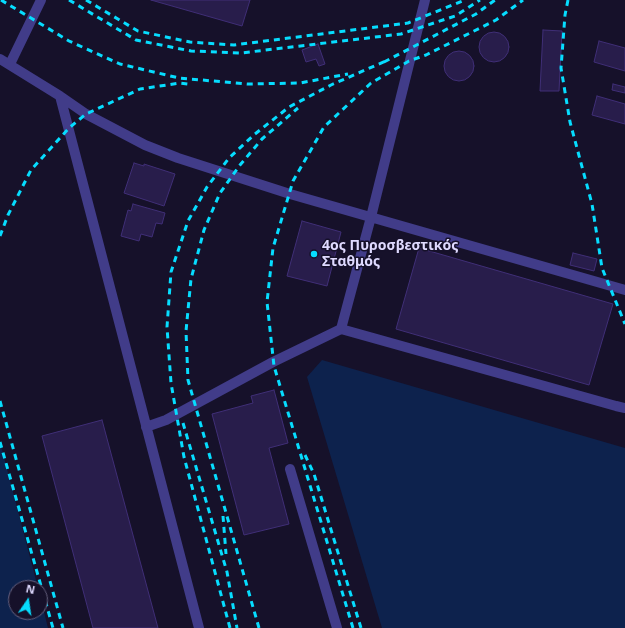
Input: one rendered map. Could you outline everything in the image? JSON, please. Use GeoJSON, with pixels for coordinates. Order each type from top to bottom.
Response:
{"type":"FeatureCollection","features":[{"type":"Feature","properties":{"kind":"lane"},"geometry":{"type":"LineString","coordinates":[[10,64],[41,0]]}},
{"type":"Feature","properties":{"kind":"lane"},"geometry":{"type":"LineString","coordinates":[[341,329],[371,217],[425,0]]}},
{"type":"Feature","properties":{"kind":"lane"},"geometry":{"type":"LineString","coordinates":[[0,59],[86,114],[145,145],[178,158],[290,194],[625,290]]}},
{"type":"Feature","properties":{"kind":"lane"},"geometry":{"type":"LineString","coordinates":[[60,96],[199,628]]}},
{"type":"Feature","properties":{"kind":"lane"},"geometry":{"type":"LineString","coordinates":[[146,427],[166,420],[250,374],[341,329],[625,408]]}},
{"type":"Feature","properties":{"kind":"lane"},"geometry":{"type":"LineString","coordinates":[[290,469],[336,628]]}},
{"type":"Feature","properties":{"kind":"water"},"geometry":{"type":"Polygon","coordinates":[[[322,360],[625,448],[625,628],[382,628],[307,377],[322,360]]]}},
{"type":"Feature","properties":{"kind":"water"},"geometry":{"type":"Polygon","coordinates":[[[0,442],[36,580],[8,580],[8,620],[46,620],[48,628],[0,628],[0,442]]]}},
{"type":"Feature","properties":{"kind":"building"},"geometry":{"type":"Polygon","coordinates":[[[151,0],[250,0],[242,26],[151,0]]]}},
{"type":"Feature","properties":{"kind":"building"},"geometry":{"type":"Polygon","coordinates":[[[543,30],[562,31],[559,91],[540,91],[543,30]]]}},
{"type":"Feature","properties":{"kind":"building"},"geometry":{"type":"Polygon","coordinates":[[[494,32],[505,36],[509,47],[505,58],[494,62],[483,58],[479,47],[483,36],[494,32]]]}},
{"type":"Feature","properties":{"kind":"building"},"geometry":{"type":"Polygon","coordinates":[[[599,41],[625,48],[625,71],[594,62],[599,41]]]}},
{"type":"Feature","properties":{"kind":"building"},"geometry":{"type":"Polygon","coordinates":[[[318,44],[325,64],[319,66],[316,59],[306,62],[302,50],[318,44]]]}},
{"type":"Feature","properties":{"kind":"building"},"geometry":{"type":"Polygon","coordinates":[[[459,51],[470,55],[474,66],[470,77],[459,81],[448,77],[444,66],[448,55],[459,51]]]}},
{"type":"Feature","properties":{"kind":"building"},"geometry":{"type":"Polygon","coordinates":[[[613,84],[625,87],[625,93],[612,90],[613,84]]]}},
{"type":"Feature","properties":{"kind":"building"},"geometry":{"type":"Polygon","coordinates":[[[597,96],[625,104],[625,124],[592,115],[597,96]]]}},
{"type":"Feature","properties":{"kind":"building"},"geometry":{"type":"Polygon","coordinates":[[[134,163],[144,166],[144,164],[175,174],[164,206],[124,193],[134,163]]]}},
{"type":"Feature","properties":{"kind":"building"},"geometry":{"type":"Polygon","coordinates":[[[133,204],[165,213],[162,224],[156,223],[152,237],[141,234],[139,241],[121,236],[128,210],[131,211],[133,204]]]}},
{"type":"Feature","properties":{"kind":"building","name":"4ος Πυροσβεστικός Σταθμός"},"geometry":{"type":"Polygon","coordinates":[[[302,221],[341,232],[327,286],[287,276],[302,221]]]}},
{"type":"Feature","properties":{"kind":"building"},"geometry":{"type":"Polygon","coordinates":[[[419,248],[613,304],[589,385],[396,329],[419,248]]]}},
{"type":"Feature","properties":{"kind":"building"},"geometry":{"type":"Polygon","coordinates":[[[573,253],[597,259],[594,271],[570,265],[573,253]]]}},
{"type":"Feature","properties":{"kind":"building"},"geometry":{"type":"Polygon","coordinates":[[[274,390],[288,443],[269,448],[289,524],[244,535],[212,414],[253,403],[251,396],[274,390]]]}},
{"type":"Feature","properties":{"kind":"building"},"geometry":{"type":"Polygon","coordinates":[[[102,420],[158,628],[93,628],[42,436],[102,420]]]}},
{"type":"Feature","properties":{"kind":"railway"},"geometry":{"type":"LineString","coordinates":[[1,0],[69,41],[120,64],[179,78],[247,84],[300,83],[348,74]]}},
{"type":"Feature","properties":{"kind":"railway"},"geometry":{"type":"LineString","coordinates":[[69,0],[136,40],[191,51],[241,53],[401,34],[455,16],[480,0]]}},
{"type":"Feature","properties":{"kind":"railway"},"geometry":{"type":"LineString","coordinates":[[86,0],[138,31],[190,42],[234,45],[408,23],[465,0]]}},
{"type":"Feature","properties":{"kind":"railway"},"geometry":{"type":"LineString","coordinates":[[384,62],[476,14],[495,0]]}},
{"type":"Feature","properties":{"kind":"railway"},"geometry":{"type":"LineString","coordinates":[[353,628],[274,366],[267,302],[273,248],[293,181],[324,127],[371,83],[409,61],[426,55],[496,20],[523,0]]}},
{"type":"Feature","properties":{"kind":"railway"},"geometry":{"type":"LineString","coordinates":[[568,0],[565,15],[561,68],[570,122],[592,204],[602,268],[625,324]]}},
{"type":"Feature","properties":{"kind":"railway"},"geometry":{"type":"LineString","coordinates":[[230,628],[184,457],[171,383],[167,327],[171,272],[188,221],[207,187],[229,158],[255,134],[289,107],[331,85],[388,60]]}},
{"type":"Feature","properties":{"kind":"railway"},"geometry":{"type":"LineString","coordinates":[[0,236],[8,215],[31,170],[69,128],[86,114],[140,89],[180,83],[188,84]]}},
{"type":"Feature","properties":{"kind":"railway"},"geometry":{"type":"LineString","coordinates":[[259,628],[188,380],[186,331],[191,279],[204,230],[220,193],[240,165],[262,139],[298,108]]}},
{"type":"Feature","properties":{"kind":"railway"},"geometry":{"type":"LineString","coordinates":[[0,401],[63,628]]}},
{"type":"Feature","properties":{"kind":"railway"},"geometry":{"type":"LineString","coordinates":[[183,423],[227,572],[237,628]]}},
{"type":"Feature","properties":{"kind":"railway"},"geometry":{"type":"LineString","coordinates":[[0,442],[53,628]]}},
{"type":"Feature","properties":{"kind":"railway"},"geometry":{"type":"LineString","coordinates":[[305,455],[314,474],[361,628]]}},
{"type":"Feature","properties":{"kind":"railway"},"geometry":{"type":"LineString","coordinates":[[223,516],[226,554]]}},
{"type":"Feature","properties":{"kind":"place","name":"4ος Πυροσβεστικός Σταθμός"},"geometry":{"type":"Point","coordinates":[314,254]}}]}
